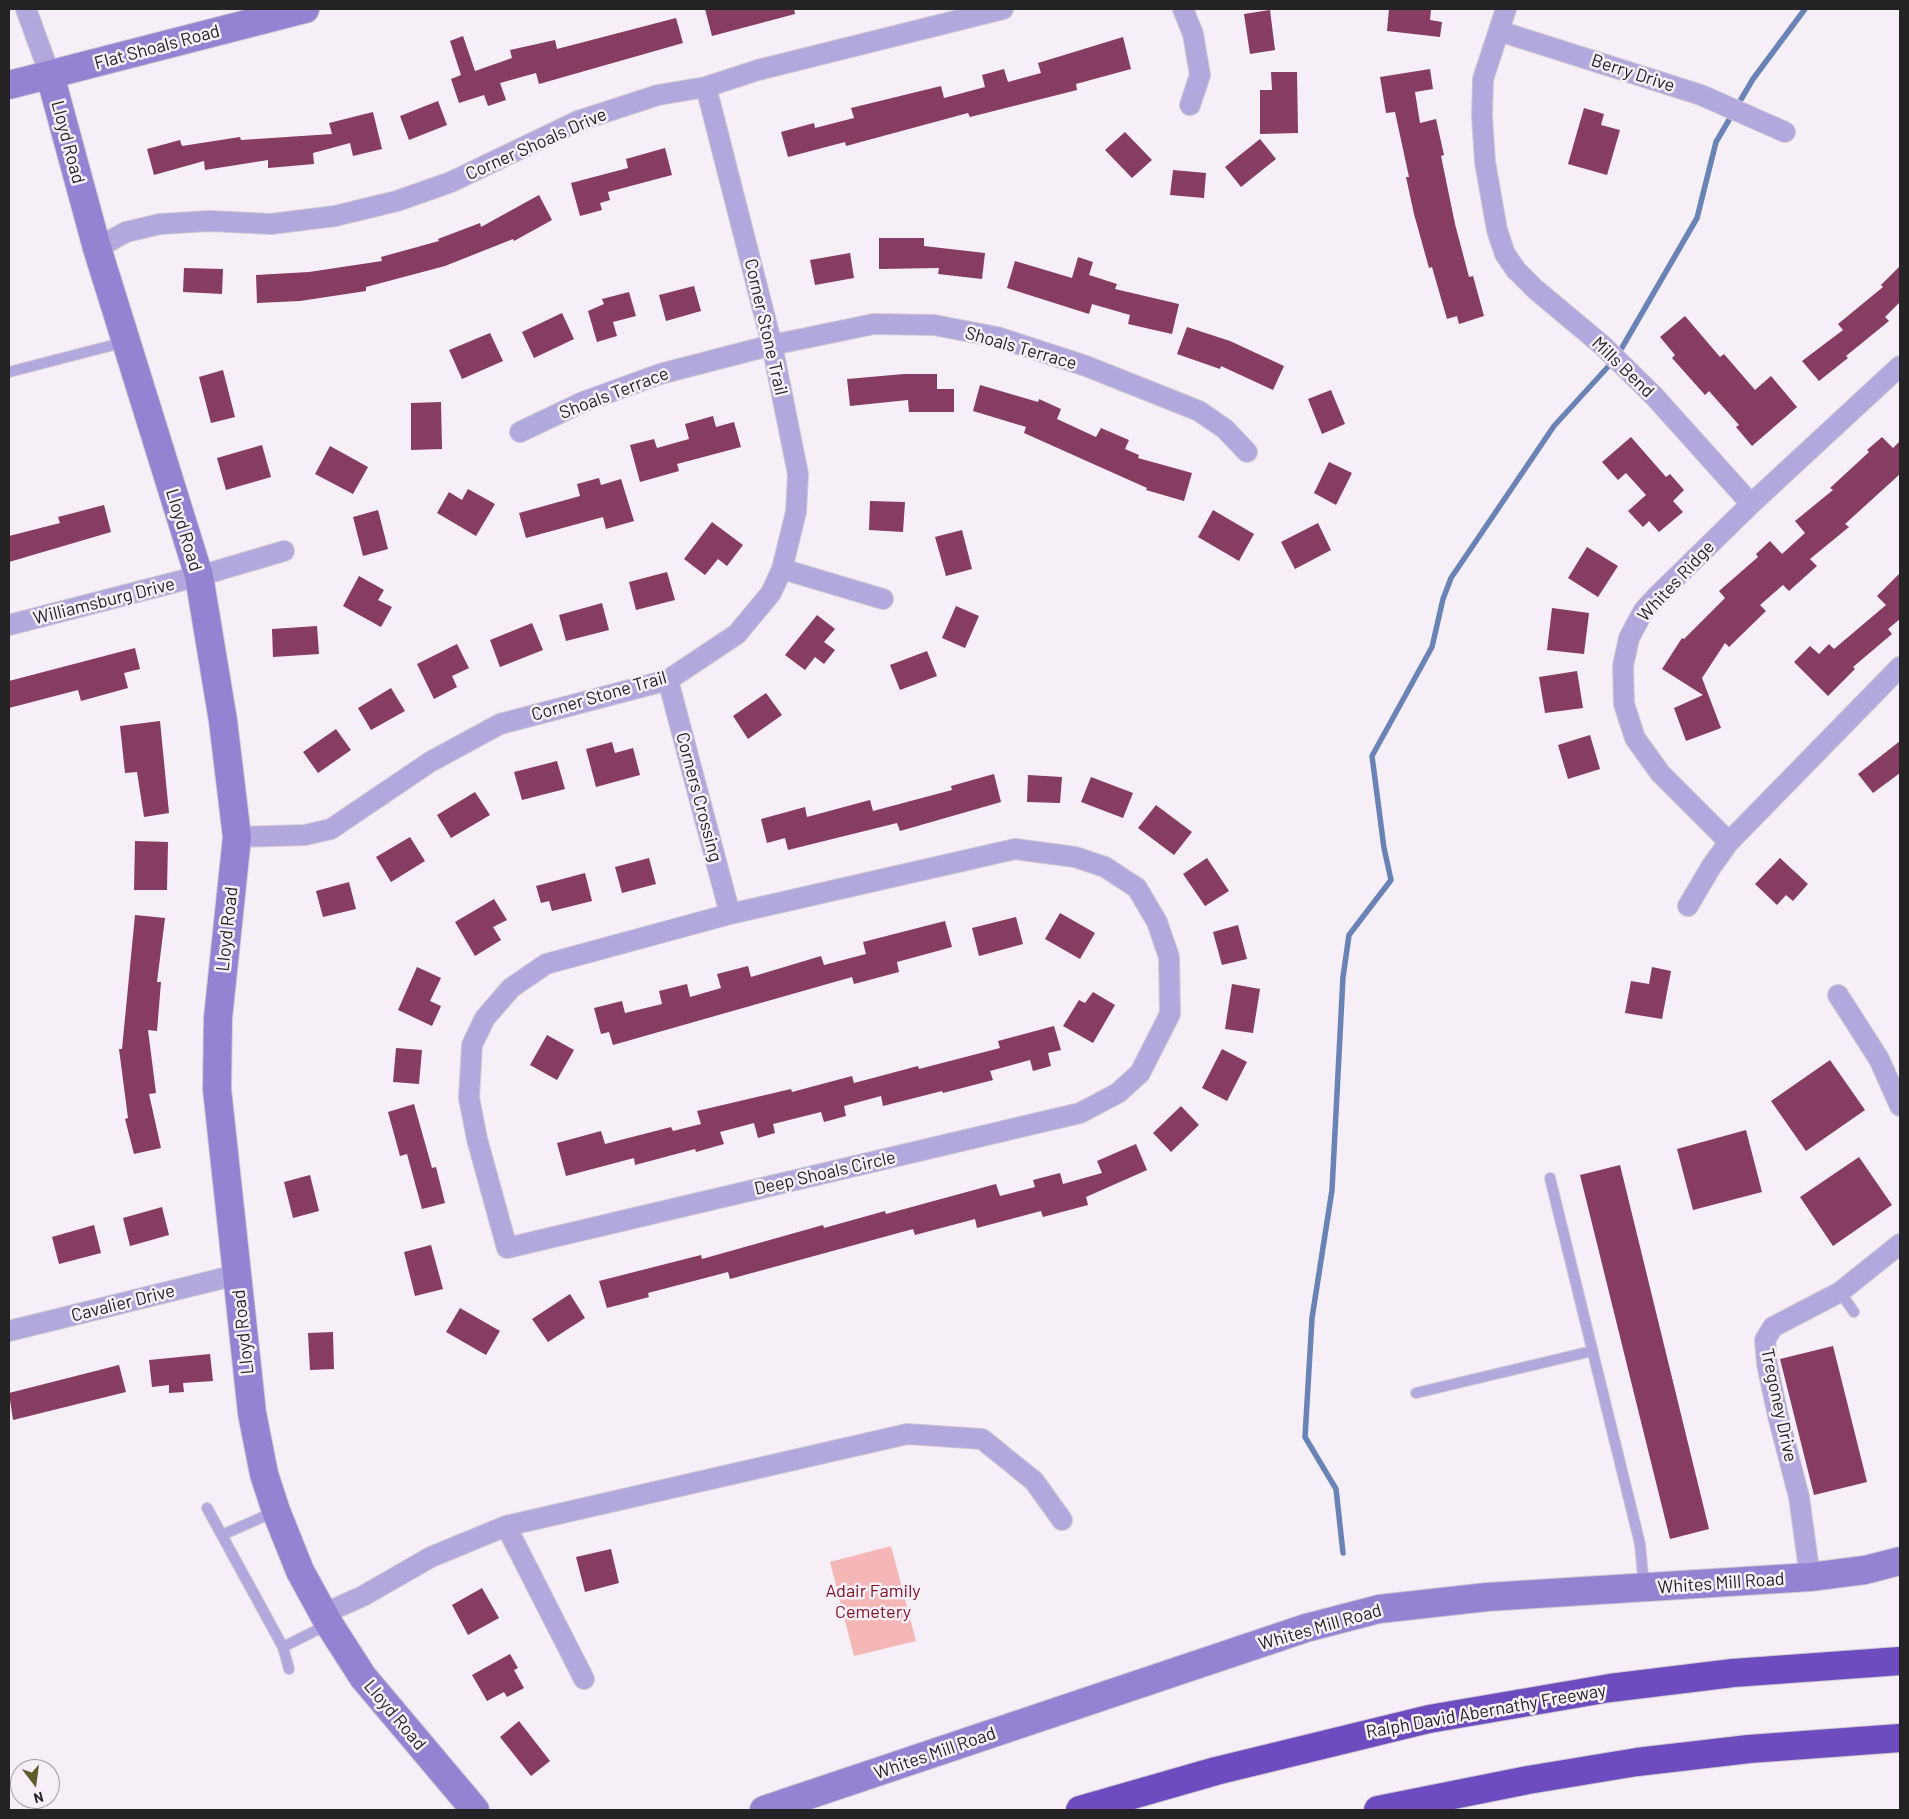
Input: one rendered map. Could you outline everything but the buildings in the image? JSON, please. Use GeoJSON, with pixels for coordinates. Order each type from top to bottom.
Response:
{"type":"FeatureCollection","features":[{"type":"Feature","properties":{"kind":"highway","name":"Ralph David Abernathy Freeway"},"geometry":{"type":"LineString","coordinates":[[1080,1810],[1216,1770],[1438,1717],[1610,1688],[1723,1674],[1900,1661]]}},
{"type":"Feature","properties":{"kind":"highway"},"geometry":{"type":"LineString","coordinates":[[1378,1810],[1528,1780],[1637,1762],[1759,1749],[1900,1738]]}},
{"type":"Feature","properties":{"kind":"street","name":"Lloyd Road"},"geometry":{"type":"LineString","coordinates":[[26,9],[50,76],[126,342],[199,576],[223,721],[236,837],[218,1018],[217,1089],[252,1413],[264,1474],[276,1511],[300,1571],[326,1619],[362,1677],[475,1810]]}},
{"type":"Feature","properties":{"kind":"street","name":"Flat Shoals Road"},"geometry":{"type":"LineString","coordinates":[[9,85],[305,9]]}},
{"type":"Feature","properties":{"kind":"street","name":"Corner Shoals Drive"},"geometry":{"type":"LineString","coordinates":[[98,248],[126,232],[160,224],[210,221],[271,224],[335,216],[397,201],[451,182],[578,122],[658,95],[706,87],[758,70],[1003,9]]}},
{"type":"Feature","properties":{"kind":"street"},"geometry":{"type":"LineString","coordinates":[[1183,9],[1193,34],[1200,75],[1190,105]]}},
{"type":"Feature","properties":{"kind":"street"},"geometry":{"type":"LineString","coordinates":[[1499,31],[1506,9]]}},
{"type":"Feature","properties":{"kind":"street","name":"Berry Drive"},"geometry":{"type":"LineString","coordinates":[[1499,31],[1700,95],[1785,132]]}},
{"type":"Feature","properties":{"kind":"street","name":"Mills Bend"},"geometry":{"type":"LineString","coordinates":[[1499,31],[1483,79],[1482,116],[1484,162],[1496,230],[1506,254],[1516,270],[1535,289],[1602,345],[1654,396],[1752,504]]}},
{"type":"Feature","properties":{"kind":"street","name":"Corner Stone Trail"},"geometry":{"type":"LineString","coordinates":[[236,837],[306,835],[331,829],[430,762],[500,724],[668,680],[738,634],[771,593],[782,570],[796,512],[798,474],[772,345],[706,87]]}},
{"type":"Feature","properties":{"kind":"street","name":"Shoals Terrace"},"geometry":{"type":"LineString","coordinates":[[520,432],[583,402],[660,374],[772,345],[874,324],[934,325],[997,337],[1086,366],[1199,411],[1225,429],[1247,452]]}},
{"type":"Feature","properties":{"kind":"street"},"geometry":{"type":"LineString","coordinates":[[1752,504],[1900,366]]}},
{"type":"Feature","properties":{"kind":"street","name":"Whites Ridge"},"geometry":{"type":"LineString","coordinates":[[1730,842],[1660,773],[1635,738],[1624,704],[1623,666],[1629,638],[1644,610],[1685,567],[1752,504]]}},
{"type":"Feature","properties":{"kind":"street","name":"Williamsburg Drive"},"geometry":{"type":"LineString","coordinates":[[9,625],[199,576],[284,551]]}},
{"type":"Feature","properties":{"kind":"street"},"geometry":{"type":"LineString","coordinates":[[782,570],[882,599]]}},
{"type":"Feature","properties":{"kind":"street"},"geometry":{"type":"LineString","coordinates":[[1688,906],[1711,867],[1730,842],[1900,667]]}},
{"type":"Feature","properties":{"kind":"street","name":"Corners Crossing"},"geometry":{"type":"LineString","coordinates":[[668,680],[730,914]]}},
{"type":"Feature","properties":{"kind":"street","name":"Deep Shoals Circle"},"geometry":{"type":"LineString","coordinates":[[1015,849],[1075,857],[1105,868],[1136,888],[1157,922],[1169,957],[1170,1014],[1140,1073],[1118,1093],[1080,1114],[507,1248],[477,1139],[469,1098],[472,1045],[485,1018],[511,988],[546,964],[730,914],[1015,849]]}},
{"type":"Feature","properties":{"kind":"street"},"geometry":{"type":"LineString","coordinates":[[1838,995],[1879,1059],[1900,1106]]}},
{"type":"Feature","properties":{"kind":"street","name":"Tregoney Drive"},"geometry":{"type":"LineString","coordinates":[[1810,1577],[1799,1497],[1778,1416],[1765,1340],[1773,1327],[1840,1292],[1900,1244]]}},
{"type":"Feature","properties":{"kind":"street","name":"Cavalier Drive"},"geometry":{"type":"LineString","coordinates":[[9,1331],[236,1275]]}},
{"type":"Feature","properties":{"kind":"street"},"geometry":{"type":"LineString","coordinates":[[326,1619],[431,1557],[506,1526],[906,1434],[982,1439],[1034,1481],[1062,1520]]}},
{"type":"Feature","properties":{"kind":"street"},"geometry":{"type":"LineString","coordinates":[[506,1526],[584,1679]]}},
{"type":"Feature","properties":{"kind":"street","name":"Whites Mill Road"},"geometry":{"type":"LineString","coordinates":[[764,1810],[1306,1628],[1379,1609],[1487,1597],[1810,1577],[1865,1570],[1900,1561]]}},
{"type":"Feature","properties":{"kind":"lane"},"geometry":{"type":"LineString","coordinates":[[9,372],[126,342]]}},
{"type":"Feature","properties":{"kind":"lane"},"geometry":{"type":"LineString","coordinates":[[1550,1178],[1640,1544],[1644,1588]]}},
{"type":"Feature","properties":{"kind":"lane"},"geometry":{"type":"LineString","coordinates":[[1840,1292],[1854,1312]]}},
{"type":"Feature","properties":{"kind":"lane"},"geometry":{"type":"LineString","coordinates":[[1416,1393],[1592,1351]]}},
{"type":"Feature","properties":{"kind":"lane"},"geometry":{"type":"LineString","coordinates":[[207,1508],[283,1647],[290,1669]]}},
{"type":"Feature","properties":{"kind":"lane"},"geometry":{"type":"LineString","coordinates":[[222,1534],[276,1511]]}},
{"type":"Feature","properties":{"kind":"lane"},"geometry":{"type":"LineString","coordinates":[[283,1647],[326,1619]]}},
{"type":"Feature","properties":{"kind":"green space","name":"Adair Family Cemetery"},"geometry":{"type":"Polygon","coordinates":[[[891,1546],[916,1641],[854,1656],[830,1562],[891,1546]]]}},
{"type":"Feature","properties":{"kind":"waterway"},"geometry":{"type":"LineString","coordinates":[[1343,1553],[1336,1489],[1305,1437],[1312,1318],[1332,1190],[1343,977],[1349,935],[1391,880],[1384,848],[1372,756],[1432,647],[1443,599],[1451,578],[1554,426],[1616,358],[1697,218],[1716,142],[1753,79],[1805,9]]}}]}
